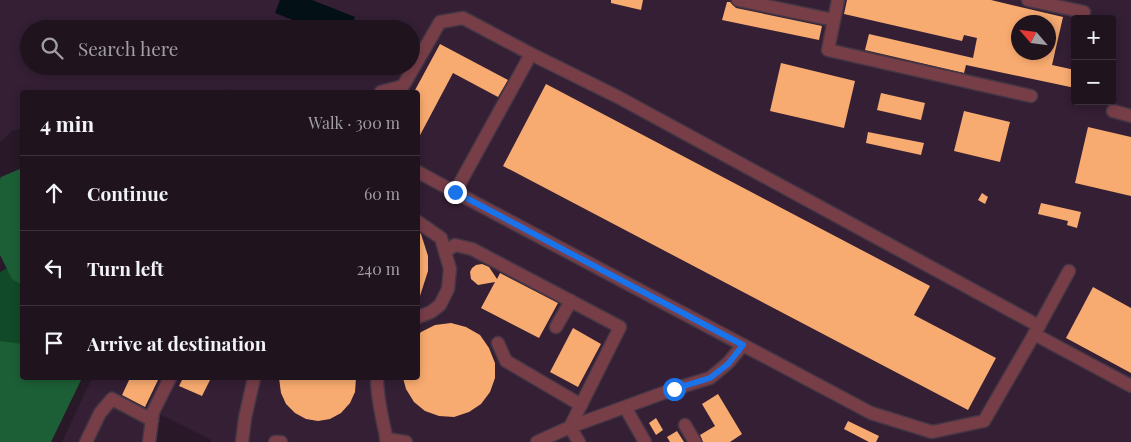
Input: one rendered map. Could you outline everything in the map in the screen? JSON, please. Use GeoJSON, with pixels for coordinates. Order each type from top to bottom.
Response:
{"type":"FeatureCollection","features":[{"type":"Feature","properties":{"kind":"lane"},"geometry":{"type":"LineString","coordinates":[[738,0],[834,20]]}},
{"type":"Feature","properties":{"kind":"lane"},"geometry":{"type":"LineString","coordinates":[[838,0],[828,50],[1031,96]]}},
{"type":"Feature","properties":{"kind":"lane"},"geometry":{"type":"LineString","coordinates":[[1028,0],[1084,12]]}},
{"type":"Feature","properties":{"kind":"lane"},"geometry":{"type":"LineString","coordinates":[[420,57],[440,22],[463,18],[531,54],[618,96],[1037,330],[1131,386]]}},
{"type":"Feature","properties":{"kind":"lane"},"geometry":{"type":"LineString","coordinates":[[455,192],[531,54]]}},
{"type":"Feature","properties":{"kind":"lane"},"geometry":{"type":"LineString","coordinates":[[388,90],[403,86],[409,75]]}},
{"type":"Feature","properties":{"kind":"lane"},"geometry":{"type":"LineString","coordinates":[[1113,111],[1131,116]]}},
{"type":"Feature","properties":{"kind":"lane"},"geometry":{"type":"LineString","coordinates":[[420,173],[872,413],[932,432],[984,421],[1069,271]]}},
{"type":"Feature","properties":{"kind":"lane"},"geometry":{"type":"LineString","coordinates":[[420,223],[441,238],[450,269],[448,289],[440,305],[432,312],[420,316]]}},
{"type":"Feature","properties":{"kind":"lane"},"geometry":{"type":"LineString","coordinates":[[446,251],[455,245],[472,249],[620,327],[570,427]]}},
{"type":"Feature","properties":{"kind":"lane"},"geometry":{"type":"LineString","coordinates":[[556,327],[571,301]]}},
{"type":"Feature","properties":{"kind":"lane"},"geometry":{"type":"LineString","coordinates":[[498,343],[506,361],[581,405]]}},
{"type":"Feature","properties":{"kind":"lane"},"geometry":{"type":"LineString","coordinates":[[537,442],[570,427],[674,389],[710,378],[728,364],[743,345]]}},
{"type":"Feature","properties":{"kind":"lane"},"geometry":{"type":"LineString","coordinates":[[149,442],[153,412],[169,380]]}},
{"type":"Feature","properties":{"kind":"lane"},"geometry":{"type":"LineString","coordinates":[[242,442],[254,380]]}},
{"type":"Feature","properties":{"kind":"lane"},"geometry":{"type":"LineString","coordinates":[[377,380],[380,416],[386,441],[406,442]]}},
{"type":"Feature","properties":{"kind":"lane"},"geometry":{"type":"LineString","coordinates":[[86,442],[100,414],[112,399],[152,420]]}},
{"type":"Feature","properties":{"kind":"lane"},"geometry":{"type":"LineString","coordinates":[[625,407],[645,442]]}},
{"type":"Feature","properties":{"kind":"lane"},"geometry":{"type":"LineString","coordinates":[[685,425],[695,442]]}},
{"type":"Feature","properties":{"kind":"lane"},"geometry":{"type":"LineString","coordinates":[[570,427],[579,442]]}},
{"type":"Feature","properties":{"kind":"lane"},"geometry":{"type":"LineString","coordinates":[[275,442],[281,442]]}},
{"type":"Feature","properties":{"kind":"shaded area"},"geometry":{"type":"Polygon","coordinates":[[[0,0],[1131,0],[1131,442],[211,442],[211,440],[159,414],[154,442],[62,442],[91,380],[420,380],[420,90],[20,90],[20,129],[12,131],[0,142],[0,0]]]}},
{"type":"Feature","properties":{"kind":"shaded area"},"geometry":{"type":"Polygon","coordinates":[[[280,0],[312,0],[355,17],[354,20],[293,20],[275,13],[280,0]]]}},
{"type":"Feature","properties":{"kind":"green space"},"geometry":{"type":"Polygon","coordinates":[[[20,169],[20,284],[12,279],[0,255],[1,177],[20,169]]]}},
{"type":"Feature","properties":{"kind":"green space"},"geometry":{"type":"Polygon","coordinates":[[[20,253],[21,380],[0,442],[0,272],[6,269],[20,253]]]}},
{"type":"Feature","properties":{"kind":"green space"},"geometry":{"type":"Polygon","coordinates":[[[0,341],[20,344],[20,380],[81,380],[51,442],[0,442],[0,341]]]}},
{"type":"Feature","properties":{"kind":"building"},"geometry":{"type":"Polygon","coordinates":[[[611,0],[643,0],[641,10],[611,3],[611,0]]]}},
{"type":"Feature","properties":{"kind":"building"},"geometry":{"type":"Polygon","coordinates":[[[847,0],[991,0],[1055,15],[1011,15],[1011,60],[1053,60],[1052,65],[1071,69],[1071,87],[966,65],[964,73],[865,50],[869,34],[973,58],[977,38],[964,35],[962,41],[844,14],[847,0]]]}},
{"type":"Feature","properties":{"kind":"building"},"geometry":{"type":"Polygon","coordinates":[[[727,2],[730,2],[736,8],[822,26],[819,40],[722,20],[727,2]]]}},
{"type":"Feature","properties":{"kind":"building"},"geometry":{"type":"Polygon","coordinates":[[[1056,15],[1063,17],[1056,48],[1056,15]]]}},
{"type":"Feature","properties":{"kind":"building"},"geometry":{"type":"Polygon","coordinates":[[[440,44],[508,80],[498,97],[453,73],[420,135],[420,90],[415,90],[440,44]]]}},
{"type":"Feature","properties":{"kind":"building"},"geometry":{"type":"Polygon","coordinates":[[[781,63],[855,81],[844,128],[770,111],[781,63]]]}},
{"type":"Feature","properties":{"kind":"building"},"geometry":{"type":"Polygon","coordinates":[[[546,84],[930,286],[914,315],[996,358],[968,410],[503,166],[546,84]]]}},
{"type":"Feature","properties":{"kind":"building"},"geometry":{"type":"Polygon","coordinates":[[[881,93],[925,103],[921,120],[877,110],[881,93]]]}},
{"type":"Feature","properties":{"kind":"building"},"geometry":{"type":"Polygon","coordinates":[[[964,111],[1010,122],[1000,162],[954,151],[964,111]]]}},
{"type":"Feature","properties":{"kind":"building"},"geometry":{"type":"Polygon","coordinates":[[[1088,127],[1131,137],[1131,196],[1075,183],[1088,127]]]}},
{"type":"Feature","properties":{"kind":"building"},"geometry":{"type":"Polygon","coordinates":[[[868,132],[924,143],[921,155],[866,143],[868,132]]]}},
{"type":"Feature","properties":{"kind":"building"},"geometry":{"type":"Polygon","coordinates":[[[982,193],[988,197],[985,204],[978,200],[982,193]]]}},
{"type":"Feature","properties":{"kind":"building"},"geometry":{"type":"Polygon","coordinates":[[[1041,203],[1081,212],[1077,228],[1067,225],[1068,221],[1038,214],[1041,203]]]}},
{"type":"Feature","properties":{"kind":"building"},"geometry":{"type":"Polygon","coordinates":[[[420,233],[428,256],[428,271],[420,296],[420,233]]]}},
{"type":"Feature","properties":{"kind":"building"},"geometry":{"type":"Polygon","coordinates":[[[482,264],[489,267],[497,279],[500,273],[558,303],[539,338],[481,308],[495,282],[478,285],[471,279],[470,272],[472,268],[482,264]]]}},
{"type":"Feature","properties":{"kind":"building"},"geometry":{"type":"Polygon","coordinates":[[[1093,287],[1131,308],[1131,373],[1066,338],[1093,287]]]}},
{"type":"Feature","properties":{"kind":"building"},"geometry":{"type":"Polygon","coordinates":[[[451,323],[466,327],[480,335],[489,348],[495,363],[495,378],[490,392],[481,404],[469,412],[454,417],[439,416],[425,411],[414,402],[406,389],[404,380],[420,380],[420,333],[435,325],[451,323]]]}},
{"type":"Feature","properties":{"kind":"building"},"geometry":{"type":"Polygon","coordinates":[[[573,328],[601,344],[578,387],[550,372],[573,328]]]}},
{"type":"Feature","properties":{"kind":"building"},"geometry":{"type":"Polygon","coordinates":[[[129,380],[158,380],[145,407],[122,395],[129,380]]]}},
{"type":"Feature","properties":{"kind":"building"},"geometry":{"type":"Polygon","coordinates":[[[182,380],[210,380],[202,396],[179,386],[182,380]]]}},
{"type":"Feature","properties":{"kind":"building"},"geometry":{"type":"Polygon","coordinates":[[[279,380],[356,380],[355,392],[350,403],[341,413],[330,419],[318,421],[306,419],[295,413],[286,404],[281,393],[279,380]]]}},
{"type":"Feature","properties":{"kind":"building"},"geometry":{"type":"Polygon","coordinates":[[[718,394],[742,434],[730,442],[703,442],[700,435],[715,426],[702,404],[718,394]]]}},
{"type":"Feature","properties":{"kind":"building"},"geometry":{"type":"Polygon","coordinates":[[[656,418],[663,430],[656,435],[649,423],[656,418]]]}},
{"type":"Feature","properties":{"kind":"building"},"geometry":{"type":"Polygon","coordinates":[[[848,421],[879,436],[876,442],[869,442],[844,429],[848,421]]]}},
{"type":"Feature","properties":{"kind":"building"},"geometry":{"type":"Polygon","coordinates":[[[677,431],[684,442],[670,442],[667,437],[677,431]]]}},
{"type":"Feature","properties":{"kind":"route"},"geometry":{"type":"LineString","coordinates":[[455,192],[743,345],[728,364],[710,378],[674,389]]}}]}
